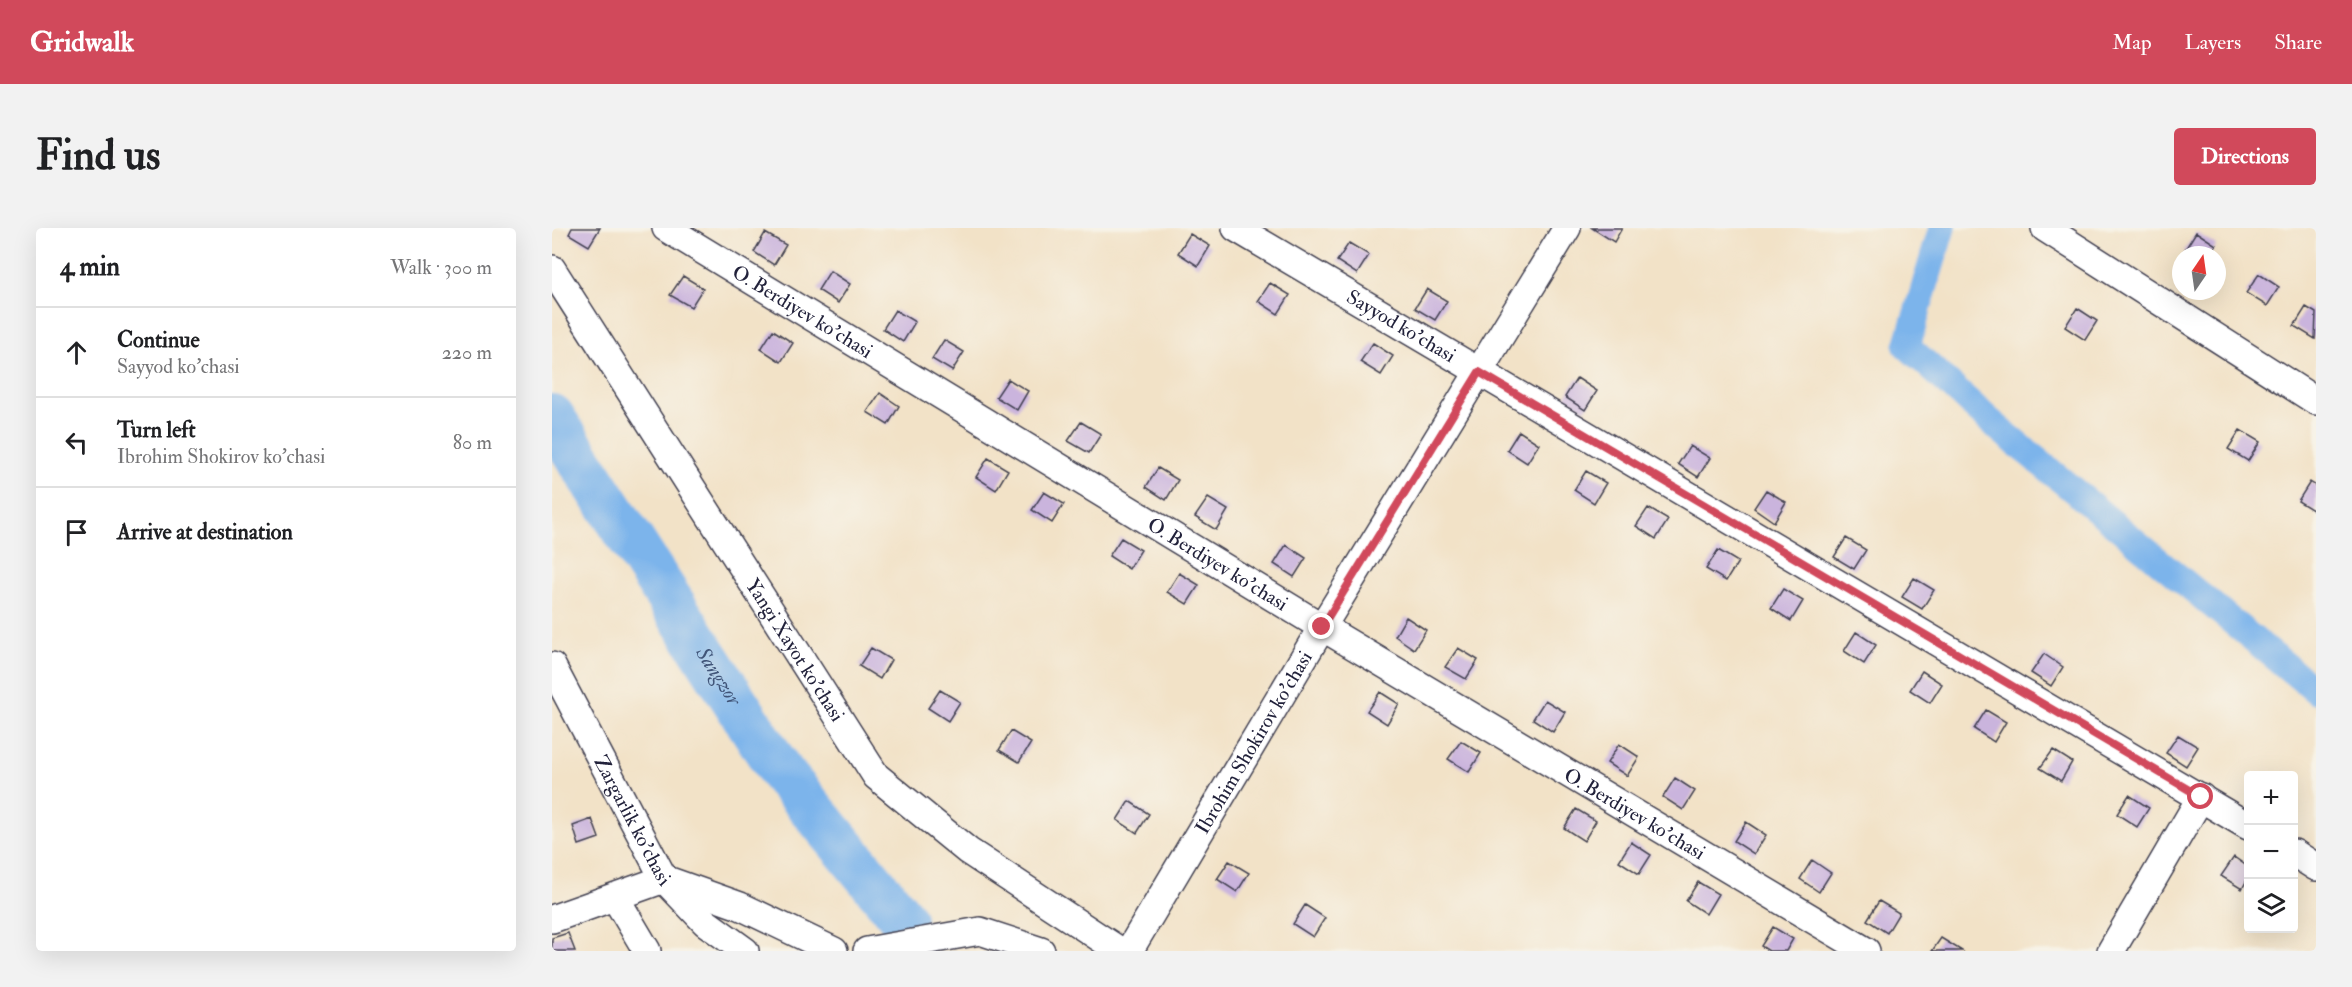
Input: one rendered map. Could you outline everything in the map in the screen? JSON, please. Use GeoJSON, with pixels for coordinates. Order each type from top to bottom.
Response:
{"type":"FeatureCollection","features":[{"type":"Feature","properties":{"kind":"street","name":"O. Berdiyev ko'chasi"},"geometry":{"type":"LineString","coordinates":[[666,228],[1322,627],[1866,951]]}},
{"type":"Feature","properties":{"kind":"street","name":"Sayyod ko'chasi"},"geometry":{"type":"LineString","coordinates":[[1236,228],[2246,825]]}},
{"type":"Feature","properties":{"kind":"street","name":"Ibrohim Shokirov ko'chasi"},"geometry":{"type":"LineString","coordinates":[[1129,951],[1322,627],[1567,228]]}},
{"type":"Feature","properties":{"kind":"street"},"geometry":{"type":"LineString","coordinates":[[2045,228],[2316,401]]}},
{"type":"Feature","properties":{"kind":"street","name":"Yangi Xayot ko'chasi"},"geometry":{"type":"LineString","coordinates":[[552,269],[876,776],[968,851],[1120,951]]}},
{"type":"Feature","properties":{"kind":"street","name":"Zargarlik ko'chasi"},"geometry":{"type":"LineString","coordinates":[[552,666],[664,879],[705,922],[745,951]]}},
{"type":"Feature","properties":{"kind":"street"},"geometry":{"type":"LineString","coordinates":[[2111,951],[2201,797]]}},
{"type":"Feature","properties":{"kind":"street"},"geometry":{"type":"LineString","coordinates":[[2298,856],[2316,867]]}},
{"type":"Feature","properties":{"kind":"street"},"geometry":{"type":"LineString","coordinates":[[552,919],[664,879],[740,906],[834,951]]}},
{"type":"Feature","properties":{"kind":"street"},"geometry":{"type":"LineString","coordinates":[[615,897],[647,951]]}},
{"type":"Feature","properties":{"kind":"street"},"geometry":{"type":"LineString","coordinates":[[867,951],[980,931],[1041,951]]}},
{"type":"Feature","properties":{"kind":"building"},"geometry":{"type":"Polygon","coordinates":[[[572,228],[600,228],[589,246],[569,234],[572,228]]]}},
{"type":"Feature","properties":{"kind":"building"},"geometry":{"type":"Polygon","coordinates":[[[1592,228],[1622,228],[1614,242],[1592,228]]]}},
{"type":"Feature","properties":{"kind":"building"},"geometry":{"type":"Polygon","coordinates":[[[2196,232],[2216,245],[2215,246],[2187,246],[2196,232]]]}},
{"type":"Feature","properties":{"kind":"building"},"geometry":{"type":"Polygon","coordinates":[[[765,233],[786,245],[774,265],[754,252],[765,233]]]}},
{"type":"Feature","properties":{"kind":"building"},"geometry":{"type":"Polygon","coordinates":[[[1190,234],[1210,246],[1198,266],[1178,253],[1190,234]]]}},
{"type":"Feature","properties":{"kind":"building"},"geometry":{"type":"Polygon","coordinates":[[[1349,243],[1369,255],[1357,274],[1337,261],[1349,243]]]}},
{"type":"Feature","properties":{"kind":"building"},"geometry":{"type":"Polygon","coordinates":[[[830,271],[850,284],[838,303],[818,290],[830,271]]]}},
{"type":"Feature","properties":{"kind":"building"},"geometry":{"type":"Polygon","coordinates":[[[2259,274],[2279,287],[2267,306],[2246,293],[2259,274]]]}},
{"type":"Feature","properties":{"kind":"building"},"geometry":{"type":"Polygon","coordinates":[[[683,276],[703,288],[691,307],[670,295],[683,276]]]}},
{"type":"Feature","properties":{"kind":"building"},"geometry":{"type":"Polygon","coordinates":[[[1270,283],[1290,295],[1278,314],[1258,301],[1270,283]]]}},
{"type":"Feature","properties":{"kind":"building"},"geometry":{"type":"Polygon","coordinates":[[[1427,289],[1447,301],[1435,320],[1415,308],[1427,289]]]}},
{"type":"Feature","properties":{"kind":"building"},"geometry":{"type":"Polygon","coordinates":[[[2306,307],[2316,313],[2315,339],[2294,326],[2306,307]]]}},
{"type":"Feature","properties":{"kind":"building"},"geometry":{"type":"Polygon","coordinates":[[[2077,308],[2097,321],[2085,340],[2065,327],[2077,308]]]}},
{"type":"Feature","properties":{"kind":"building"},"geometry":{"type":"Polygon","coordinates":[[[895,310],[915,322],[903,342],[883,329],[895,310]]]}},
{"type":"Feature","properties":{"kind":"building"},"geometry":{"type":"Polygon","coordinates":[[[773,330],[793,343],[781,362],[761,349],[773,330]]]}},
{"type":"Feature","properties":{"kind":"building"},"geometry":{"type":"Polygon","coordinates":[[[944,340],[964,352],[952,371],[932,359],[944,340]]]}},
{"type":"Feature","properties":{"kind":"building"},"geometry":{"type":"Polygon","coordinates":[[[1373,343],[1393,356],[1381,375],[1360,362],[1373,343]]]}},
{"type":"Feature","properties":{"kind":"building"},"geometry":{"type":"Polygon","coordinates":[[[1577,378],[1597,391],[1585,410],[1565,397],[1577,378]]]}},
{"type":"Feature","properties":{"kind":"building"},"geometry":{"type":"Polygon","coordinates":[[[1008,379],[1028,391],[1017,410],[996,397],[1008,379]]]}},
{"type":"Feature","properties":{"kind":"building"},"geometry":{"type":"Polygon","coordinates":[[[880,393],[899,406],[888,425],[867,412],[880,393]]]}},
{"type":"Feature","properties":{"kind":"building"},"geometry":{"type":"Polygon","coordinates":[[[1081,422],[1101,434],[1089,453],[1068,441],[1081,422]]]}},
{"type":"Feature","properties":{"kind":"building"},"geometry":{"type":"Polygon","coordinates":[[[2240,430],[2260,442],[2248,461],[2228,449],[2240,430]]]}},
{"type":"Feature","properties":{"kind":"building"},"geometry":{"type":"Polygon","coordinates":[[[1519,431],[1539,444],[1527,463],[1507,450],[1519,431]]]}},
{"type":"Feature","properties":{"kind":"building"},"geometry":{"type":"Polygon","coordinates":[[[1690,446],[1710,458],[1698,477],[1678,464],[1690,446]]]}},
{"type":"Feature","properties":{"kind":"building"},"geometry":{"type":"Polygon","coordinates":[[[988,458],[1008,470],[996,490],[976,477],[988,458]]]}},
{"type":"Feature","properties":{"kind":"building"},"geometry":{"type":"Polygon","coordinates":[[[1158,468],[1178,480],[1166,500],[1146,487],[1158,468]]]}},
{"type":"Feature","properties":{"kind":"building"},"geometry":{"type":"Polygon","coordinates":[[[1586,471],[1606,483],[1594,503],[1574,490],[1586,471]]]}},
{"type":"Feature","properties":{"kind":"building"},"geometry":{"type":"Polygon","coordinates":[[[2310,482],[2316,486],[2316,512],[2298,501],[2310,482]]]}},
{"type":"Feature","properties":{"kind":"building"},"geometry":{"type":"Polygon","coordinates":[[[1766,490],[1786,502],[1774,522],[1754,508],[1766,490]]]}},
{"type":"Feature","properties":{"kind":"building"},"geometry":{"type":"Polygon","coordinates":[[[1044,492],[1064,504],[1052,523],[1032,510],[1044,492]]]}},
{"type":"Feature","properties":{"kind":"building"},"geometry":{"type":"Polygon","coordinates":[[[1208,498],[1228,510],[1216,530],[1195,517],[1208,498]]]}},
{"type":"Feature","properties":{"kind":"building"},"geometry":{"type":"Polygon","coordinates":[[[1648,508],[1668,520],[1656,539],[1636,526],[1648,508]]]}},
{"type":"Feature","properties":{"kind":"building"},"geometry":{"type":"Polygon","coordinates":[[[1121,538],[1141,550],[1129,569],[1109,556],[1121,538]]]}},
{"type":"Feature","properties":{"kind":"building"},"geometry":{"type":"Polygon","coordinates":[[[1846,538],[1866,550],[1854,569],[1834,557],[1846,538]]]}},
{"type":"Feature","properties":{"kind":"building"},"geometry":{"type":"Polygon","coordinates":[[[1286,545],[1306,558],[1294,577],[1274,564],[1286,545]]]}},
{"type":"Feature","properties":{"kind":"building"},"geometry":{"type":"Polygon","coordinates":[[[1718,550],[1738,562],[1726,581],[1706,569],[1718,550]]]}},
{"type":"Feature","properties":{"kind":"building"},"geometry":{"type":"Polygon","coordinates":[[[1179,573],[1199,585],[1187,604],[1167,592],[1179,573]]]}},
{"type":"Feature","properties":{"kind":"building"},"geometry":{"type":"Polygon","coordinates":[[[1914,578],[1934,590],[1922,609],[1902,597],[1914,578]]]}},
{"type":"Feature","properties":{"kind":"building"},"geometry":{"type":"Polygon","coordinates":[[[1783,589],[1803,601],[1791,621],[1771,608],[1783,589]]]}},
{"type":"Feature","properties":{"kind":"building"},"geometry":{"type":"Polygon","coordinates":[[[1406,617],[1426,630],[1414,649],[1395,636],[1406,617]]]}},
{"type":"Feature","properties":{"kind":"building"},"geometry":{"type":"Polygon","coordinates":[[[1856,632],[1876,645],[1864,664],[1844,651],[1856,632]]]}},
{"type":"Feature","properties":{"kind":"building"},"geometry":{"type":"Polygon","coordinates":[[[871,648],[891,660],[880,679],[859,666],[871,648]]]}},
{"type":"Feature","properties":{"kind":"building"},"geometry":{"type":"Polygon","coordinates":[[[1458,648],[1478,660],[1466,679],[1445,667],[1458,648]]]}},
{"type":"Feature","properties":{"kind":"building"},"geometry":{"type":"Polygon","coordinates":[[[2044,654],[2063,667],[2051,686],[2031,673],[2044,654]]]}},
{"type":"Feature","properties":{"kind":"building"},"geometry":{"type":"Polygon","coordinates":[[[1922,671],[1942,684],[1930,703],[1910,690],[1922,671]]]}},
{"type":"Feature","properties":{"kind":"building"},"geometry":{"type":"Polygon","coordinates":[[[940,690],[960,702],[948,721],[928,708],[940,690]]]}},
{"type":"Feature","properties":{"kind":"building"},"geometry":{"type":"Polygon","coordinates":[[[1380,692],[1399,704],[1387,724],[1367,711],[1380,692]]]}},
{"type":"Feature","properties":{"kind":"building"},"geometry":{"type":"Polygon","coordinates":[[[1545,700],[1565,712],[1553,732],[1533,719],[1545,700]]]}},
{"type":"Feature","properties":{"kind":"building"},"geometry":{"type":"Polygon","coordinates":[[[1986,710],[2006,722],[1994,742],[1974,729],[1986,710]]]}},
{"type":"Feature","properties":{"kind":"building"},"geometry":{"type":"Polygon","coordinates":[[[1011,731],[1031,743],[1019,762],[999,750],[1011,731]]]}},
{"type":"Feature","properties":{"kind":"building"},"geometry":{"type":"Polygon","coordinates":[[[2178,735],[2198,747],[2186,766],[2166,753],[2178,735]]]}},
{"type":"Feature","properties":{"kind":"building"},"geometry":{"type":"Polygon","coordinates":[[[1461,741],[1481,753],[1469,772],[1448,759],[1461,741]]]}},
{"type":"Feature","properties":{"kind":"building"},"geometry":{"type":"Polygon","coordinates":[[[1619,744],[1639,757],[1627,776],[1607,763],[1619,744]]]}},
{"type":"Feature","properties":{"kind":"building"},"geometry":{"type":"Polygon","coordinates":[[[2053,750],[2072,762],[2061,781],[2040,768],[2053,750]]]}},
{"type":"Feature","properties":{"kind":"building"},"geometry":{"type":"Polygon","coordinates":[[[1675,778],[1695,791],[1683,810],[1663,797],[1675,778]]]}},
{"type":"Feature","properties":{"kind":"building"},"geometry":{"type":"Polygon","coordinates":[[[2129,795],[2149,808],[2137,827],[2117,814],[2129,795]]]}},
{"type":"Feature","properties":{"kind":"building"},"geometry":{"type":"Polygon","coordinates":[[[1129,801],[1149,814],[1137,833],[1117,820],[1129,801]]]}},
{"type":"Feature","properties":{"kind":"building"},"geometry":{"type":"Polygon","coordinates":[[[1576,809],[1596,821],[1584,841],[1564,828],[1576,809]]]}},
{"type":"Feature","properties":{"kind":"building"},"geometry":{"type":"Polygon","coordinates":[[[592,819],[599,838],[579,845],[573,826],[592,819]]]}},
{"type":"Feature","properties":{"kind":"building"},"geometry":{"type":"Polygon","coordinates":[[[1746,822],[1766,835],[1754,854],[1734,841],[1746,822]]]}},
{"type":"Feature","properties":{"kind":"building"},"geometry":{"type":"Polygon","coordinates":[[[1631,842],[1651,855],[1639,874],[1619,861],[1631,842]]]}},
{"type":"Feature","properties":{"kind":"building"},"geometry":{"type":"Polygon","coordinates":[[[2234,857],[2244,864],[2242,889],[2221,876],[2234,857]]]}},
{"type":"Feature","properties":{"kind":"building"},"geometry":{"type":"Polygon","coordinates":[[[1812,860],[1831,873],[1819,892],[1800,879],[1812,860]]]}},
{"type":"Feature","properties":{"kind":"building"},"geometry":{"type":"Polygon","coordinates":[[[1229,861],[1249,873],[1237,892],[1217,879],[1229,861]]]}},
{"type":"Feature","properties":{"kind":"building"},"geometry":{"type":"Polygon","coordinates":[[[1698,882],[1718,894],[1706,914],[1686,901],[1698,882]]]}},
{"type":"Feature","properties":{"kind":"building"},"geometry":{"type":"Polygon","coordinates":[[[1879,901],[1899,913],[1887,933],[1867,920],[1879,901]]]}},
{"type":"Feature","properties":{"kind":"building"},"geometry":{"type":"Polygon","coordinates":[[[1305,905],[1325,918],[1313,937],[1293,924],[1305,905]]]}},
{"type":"Feature","properties":{"kind":"building"},"geometry":{"type":"Polygon","coordinates":[[[1773,927],[1793,939],[1786,951],[1769,951],[1761,946],[1773,927]]]}},
{"type":"Feature","properties":{"kind":"building"},"geometry":{"type":"Polygon","coordinates":[[[568,933],[575,951],[552,951],[552,938],[568,933]]]}},
{"type":"Feature","properties":{"kind":"building"},"geometry":{"type":"Polygon","coordinates":[[[1941,938],[1962,951],[1932,951],[1941,938]]]}},
{"type":"Feature","properties":{"kind":"waterway"},"geometry":{"type":"LineString","coordinates":[[1942,228],[1907,346],[1991,422],[2316,691]]}},
{"type":"Feature","properties":{"kind":"waterway","name":"Sangzor"},"geometry":{"type":"LineString","coordinates":[[552,417],[780,771],[903,919]]}},
{"type":"Feature","properties":{"kind":"route"},"geometry":{"type":"LineString","coordinates":[[1322,627],[1479,372],[2201,797]]}}]}
